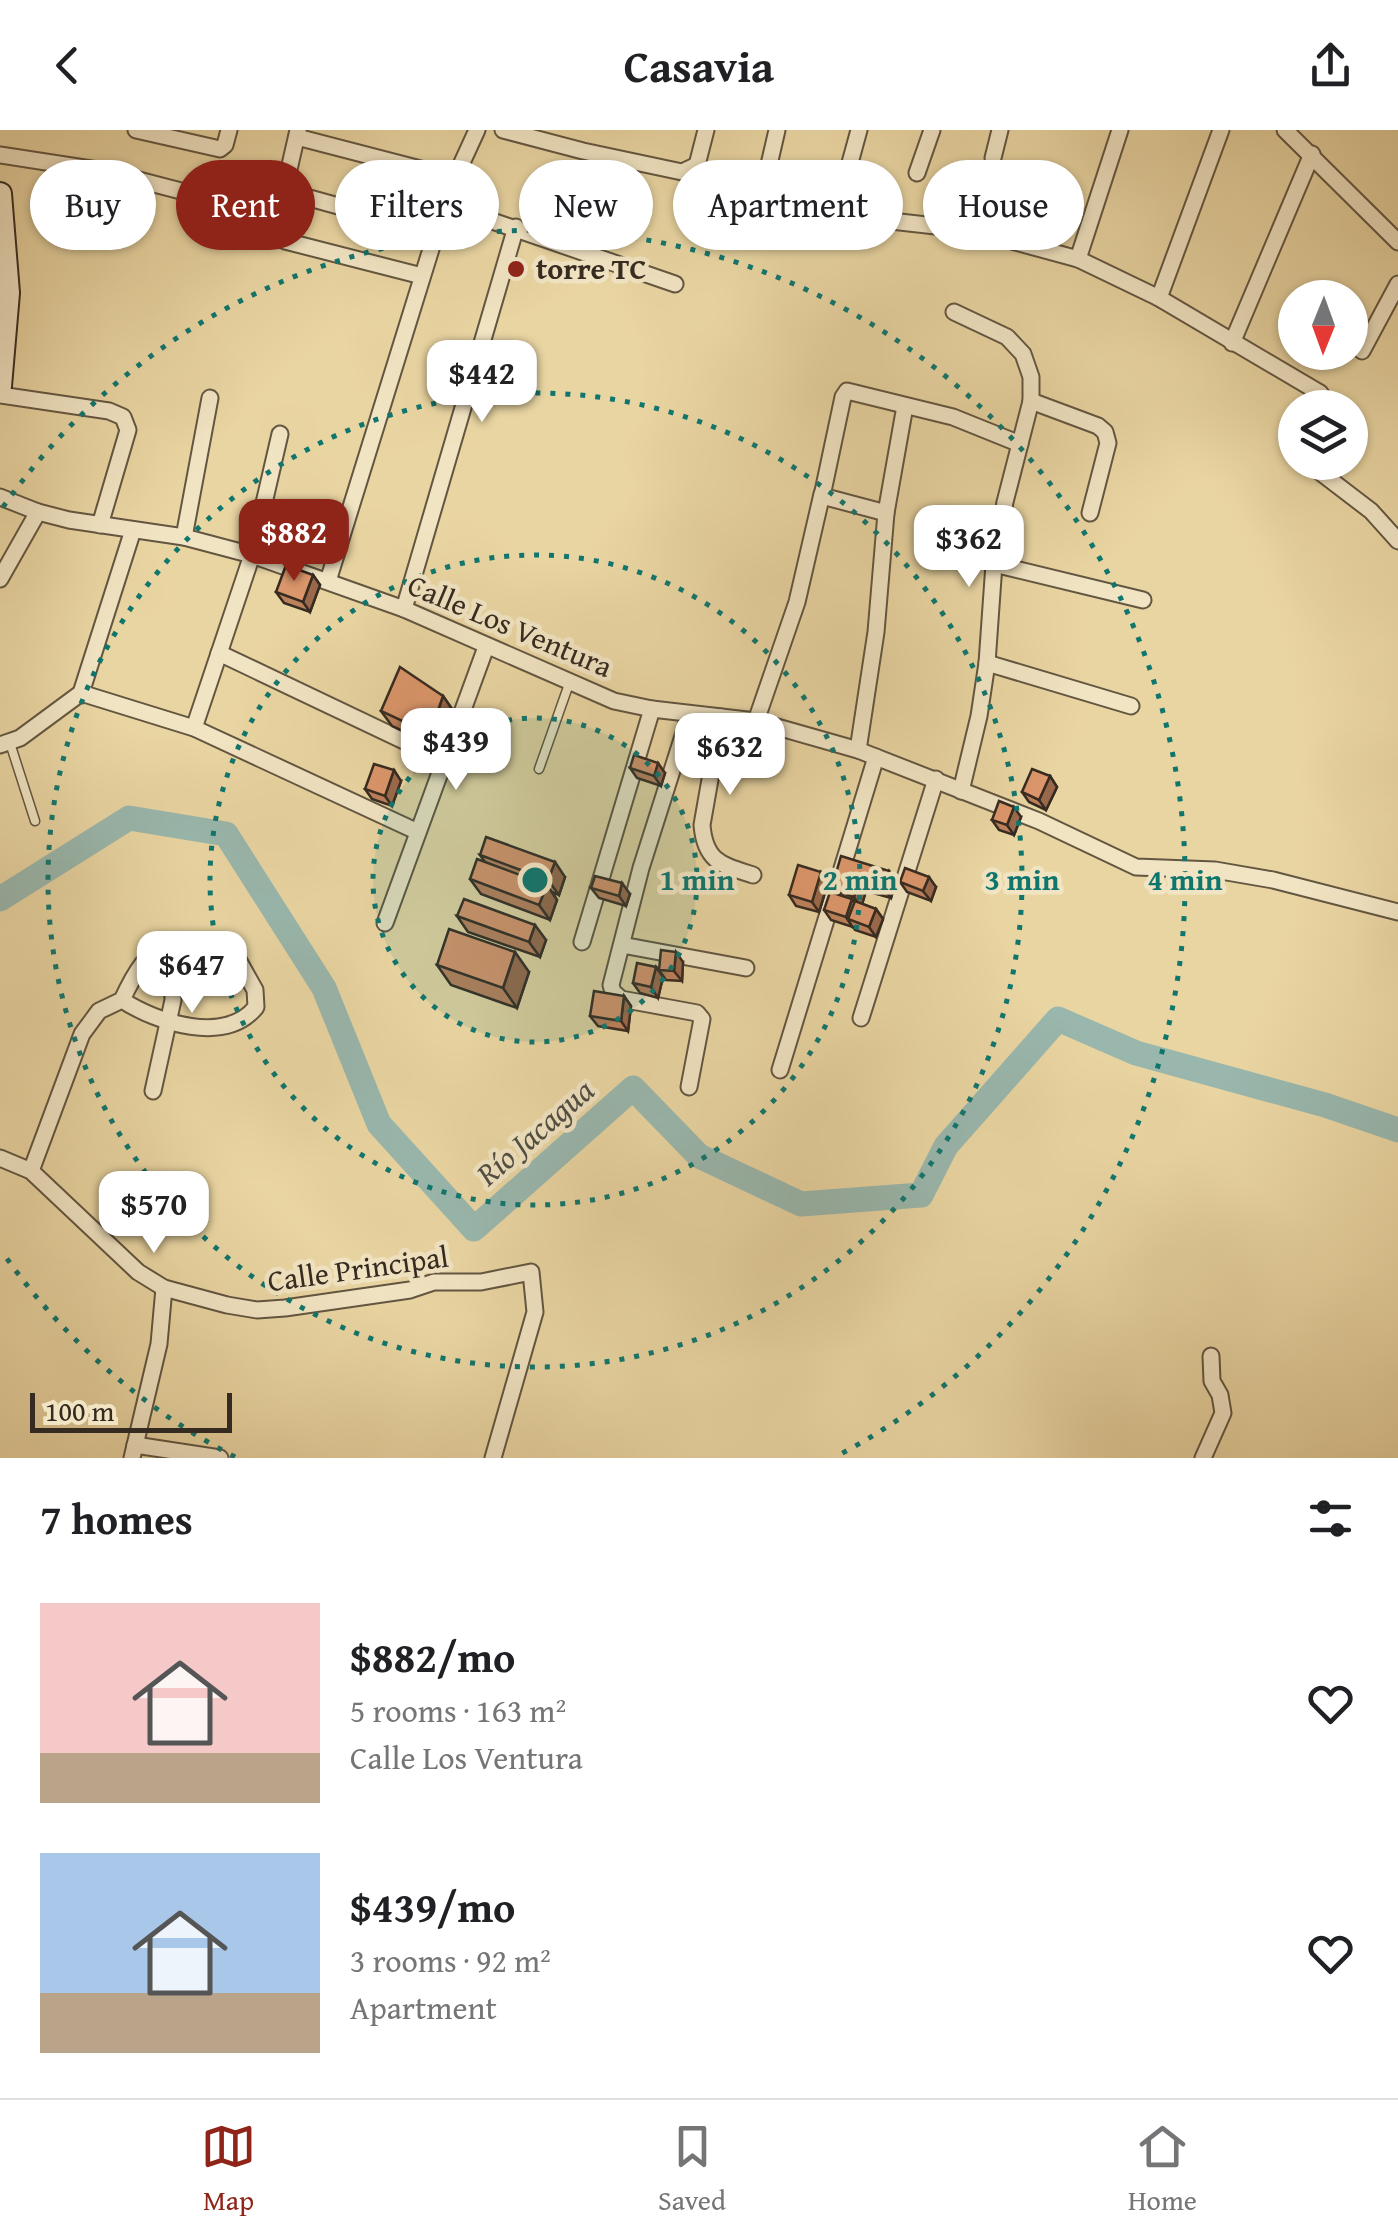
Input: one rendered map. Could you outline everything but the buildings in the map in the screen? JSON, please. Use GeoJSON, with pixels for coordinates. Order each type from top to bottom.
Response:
{"type":"FeatureCollection","features":[{"type":"Feature","properties":{"kind":"street"},"geometry":{"type":"LineString","coordinates":[[136,130],[220,149],[226,145],[229,130]]}},
{"type":"Feature","properties":{"kind":"street"},"geometry":{"type":"LineString","coordinates":[[463,160],[477,130]]}},
{"type":"Feature","properties":{"kind":"street"},"geometry":{"type":"LineString","coordinates":[[503,130],[687,172],[698,162],[706,130]]}},
{"type":"Feature","properties":{"kind":"street"},"geometry":{"type":"LineString","coordinates":[[770,160],[778,130]]}},
{"type":"Feature","properties":{"kind":"street"},"geometry":{"type":"LineString","coordinates":[[851,160],[859,130]]}},
{"type":"Feature","properties":{"kind":"street"},"geometry":{"type":"LineString","coordinates":[[917,173],[932,130]]}},
{"type":"Feature","properties":{"kind":"street"},"geometry":{"type":"LineString","coordinates":[[993,158],[1000,130]]}},
{"type":"Feature","properties":{"kind":"street"},"geometry":{"type":"LineString","coordinates":[[1078,259],[1120,130]]}},
{"type":"Feature","properties":{"kind":"street"},"geometry":{"type":"LineString","coordinates":[[1158,298],[1221,130]]}},
{"type":"Feature","properties":{"kind":"street"},"geometry":{"type":"LineString","coordinates":[[1285,130],[1398,242]]}},
{"type":"Feature","properties":{"kind":"street"},"geometry":{"type":"LineString","coordinates":[[292,160],[298,134],[391,160]]}},
{"type":"Feature","properties":{"kind":"street"},"geometry":{"type":"LineString","coordinates":[[1232,343],[1312,154]]}},
{"type":"Feature","properties":{"kind":"street"},"geometry":{"type":"LineString","coordinates":[[0,155],[104,171],[176,190]]}},
{"type":"Feature","properties":{"kind":"street"},"geometry":{"type":"LineString","coordinates":[[0,194],[7,327],[0,386]]}},
{"type":"Feature","properties":{"kind":"street"},"geometry":{"type":"LineString","coordinates":[[499,222],[675,284]]}},
{"type":"Feature","properties":{"kind":"street"},"geometry":{"type":"LineString","coordinates":[[903,222],[971,230],[1078,259],[1158,298],[1315,390]]}},
{"type":"Feature","properties":{"kind":"street"},"geometry":{"type":"LineString","coordinates":[[404,610],[516,227]]}},
{"type":"Feature","properties":{"kind":"street"},"geometry":{"type":"LineString","coordinates":[[315,249],[422,276]]}},
{"type":"Feature","properties":{"kind":"street"},"geometry":{"type":"LineString","coordinates":[[328,581],[430,250]]}},
{"type":"Feature","properties":{"kind":"street"},"geometry":{"type":"LineString","coordinates":[[1368,340],[1398,284]]}},
{"type":"Feature","properties":{"kind":"street"},"geometry":{"type":"LineString","coordinates":[[954,312],[1007,337],[1024,354],[1031,377],[1031,401],[994,564],[987,663],[961,791]]}},
{"type":"Feature","properties":{"kind":"street"},"geometry":{"type":"LineString","coordinates":[[756,721],[797,602],[844,394],[850,391],[967,422],[1020,444]]}},
{"type":"Feature","properties":{"kind":"street"},"geometry":{"type":"LineString","coordinates":[[0,395],[124,416],[128,430],[100,525]]}},
{"type":"Feature","properties":{"kind":"street"},"geometry":{"type":"LineString","coordinates":[[184,538],[210,398]]}},
{"type":"Feature","properties":{"kind":"street"},"geometry":{"type":"LineString","coordinates":[[1031,401],[1105,432],[1108,443],[1090,512]]}},
{"type":"Feature","properties":{"kind":"street"},"geometry":{"type":"LineString","coordinates":[[858,750],[876,632],[886,513],[905,406]]}},
{"type":"Feature","properties":{"kind":"street"},"geometry":{"type":"LineString","coordinates":[[194,728],[252,555],[280,434]]}},
{"type":"Feature","properties":{"kind":"street"},"geometry":{"type":"LineString","coordinates":[[1331,480],[1372,510],[1398,541]]}},
{"type":"Feature","properties":{"kind":"street"},"geometry":{"type":"LineString","coordinates":[[822,494],[825,499],[886,513]]}},
{"type":"Feature","properties":{"kind":"street","name":"Calle Los Ventura"},"geometry":{"type":"LineString","coordinates":[[0,498],[38,512],[184,538],[252,555],[404,610],[614,701],[652,710],[756,721],[858,750],[1038,820],[1136,867],[1215,870],[1254,876],[1398,912]]}},
{"type":"Feature","properties":{"kind":"street"},"geometry":{"type":"LineString","coordinates":[[0,579],[38,512]]}},
{"type":"Feature","properties":{"kind":"street"},"geometry":{"type":"LineString","coordinates":[[5,744],[81,692],[134,530]]}},
{"type":"Feature","properties":{"kind":"street"},"geometry":{"type":"LineString","coordinates":[[994,564],[1143,600]]}},
{"type":"Feature","properties":{"kind":"street"},"geometry":{"type":"LineString","coordinates":[[385,923],[486,647]]}},
{"type":"Feature","properties":{"kind":"street"},"geometry":{"type":"LineString","coordinates":[[219,653],[444,760]]}},
{"type":"Feature","properties":{"kind":"street"},"geometry":{"type":"LineString","coordinates":[[987,663],[1132,706]]}},
{"type":"Feature","properties":{"kind":"street"},"geometry":{"type":"LineString","coordinates":[[81,692],[194,728],[418,832]]}},
{"type":"Feature","properties":{"kind":"street"},"geometry":{"type":"LineString","coordinates":[[582,942],[652,710]]}},
{"type":"Feature","properties":{"kind":"street"},"geometry":{"type":"LineString","coordinates":[[690,714],[641,868],[611,985],[617,996],[697,1013],[702,1018],[690,1087]]}},
{"type":"Feature","properties":{"kind":"street"},"geometry":{"type":"LineString","coordinates":[[721,718],[702,826],[703,842],[710,856],[722,865],[753,875]]}},
{"type":"Feature","properties":{"kind":"street"},"geometry":{"type":"LineString","coordinates":[[780,1070],[876,757]]}},
{"type":"Feature","properties":{"kind":"street"},"geometry":{"type":"LineString","coordinates":[[861,1018],[936,780]]}},
{"type":"Feature","properties":{"kind":"street"},"geometry":{"type":"LineString","coordinates":[[31,1171],[82,1034],[99,1011],[122,1000],[146,955],[162,944],[197,946],[236,956],[255,990],[256,1008],[247,1019],[221,1028],[168,1020],[122,1000]]}},
{"type":"Feature","properties":{"kind":"street"},"geometry":{"type":"LineString","coordinates":[[154,1092],[174,980],[162,944]]}},
{"type":"Feature","properties":{"kind":"street"},"geometry":{"type":"LineString","coordinates":[[622,945],[746,968]]}},
{"type":"Feature","properties":{"kind":"street","name":"Calle Principal"},"geometry":{"type":"LineString","coordinates":[[0,1158],[31,1171],[138,1272],[164,1288],[227,1306],[257,1310],[410,1290],[434,1282],[482,1282],[532,1272],[535,1312],[494,1458]]}},
{"type":"Feature","properties":{"kind":"street"},"geometry":{"type":"LineString","coordinates":[[164,1288],[159,1344],[134,1452],[220,1458]]}},
{"type":"Feature","properties":{"kind":"street"},"geometry":{"type":"LineString","coordinates":[[1203,1458],[1223,1414],[1220,1395],[1212,1381],[1211,1356]]}},
{"type":"Feature","properties":{"kind":"lane"},"geometry":{"type":"LineString","coordinates":[[540,769],[569,684]]}},
{"type":"Feature","properties":{"kind":"lane"},"geometry":{"type":"LineString","coordinates":[[5,744],[36,821]]}},
{"type":"Feature","properties":{"kind":"waterway","name":"Río Jacagua"},"geometry":{"type":"LineString","coordinates":[[0,899],[129,818],[226,834],[324,988],[379,1124],[474,1229],[633,1088],[699,1156],[801,1204],[921,1195],[946,1146],[1058,1019],[1136,1053],[1325,1105],[1398,1130]]}},
{"type":"Feature","properties":{"kind":"place","name":"torre TC"},"geometry":{"type":"Point","coordinates":[516,269]}}]}
